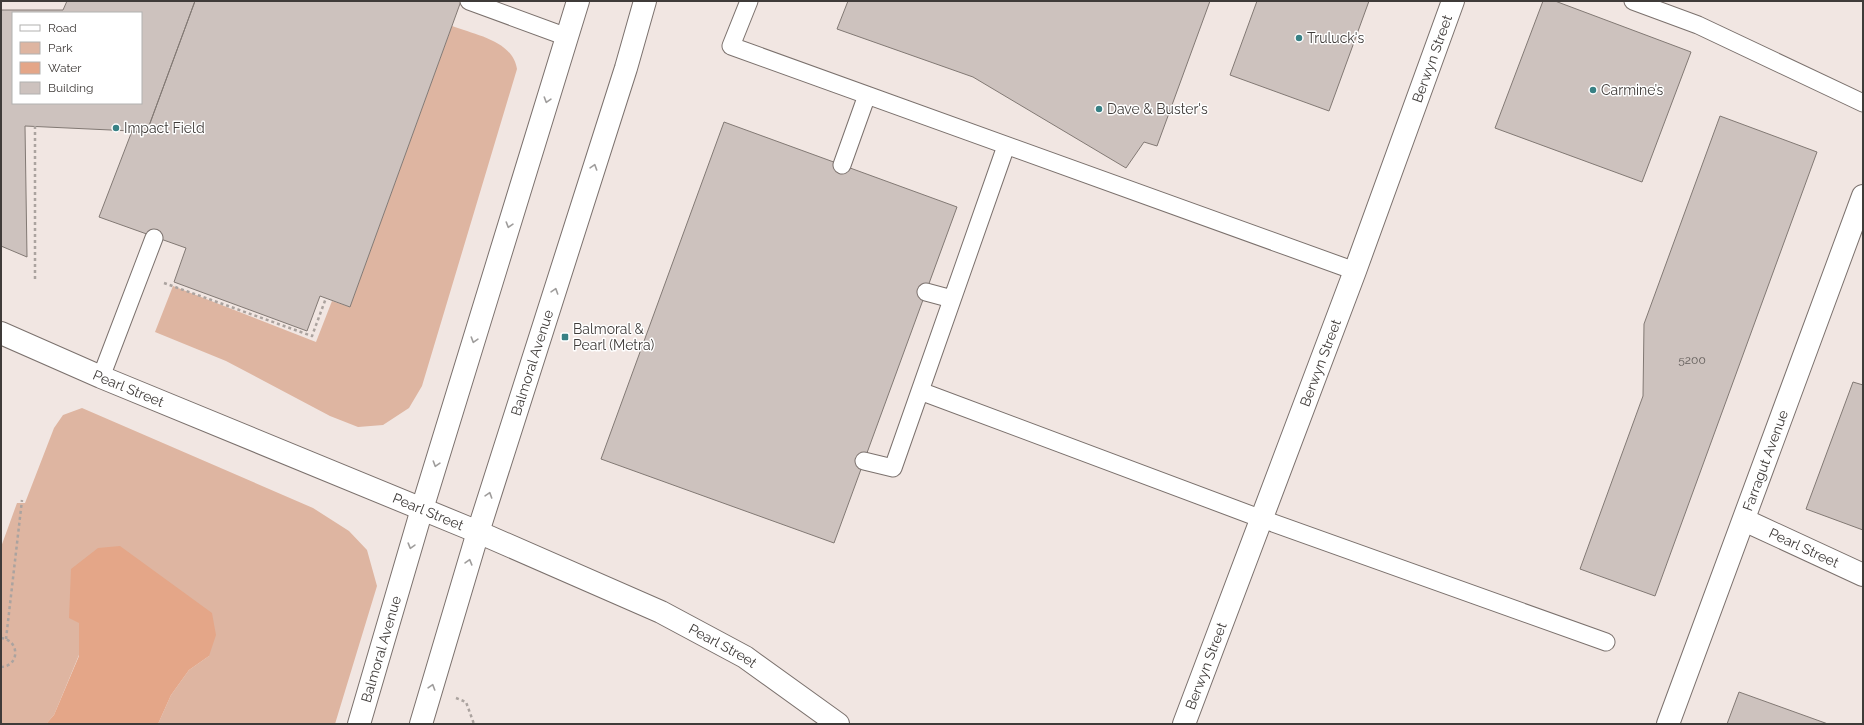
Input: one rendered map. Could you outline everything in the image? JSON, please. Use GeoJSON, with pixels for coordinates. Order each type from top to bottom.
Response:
{"type":"FeatureCollection","features":[{"type":"Feature","properties":{"kind":"street","name":"Balmoral Avenue"},"geometry":{"type":"LineString","coordinates":[[359,724],[422,509],[578,1]]}},
{"type":"Feature","properties":{"kind":"street","name":"Balmoral Avenue"},"geometry":{"type":"LineString","coordinates":[[421,724],[478,532],[626,68],[645,1]]}},
{"type":"Feature","properties":{"kind":"street","name":"Berwyn Street"},"geometry":{"type":"LineString","coordinates":[[1184,724],[1355,271],[1453,1]]}},
{"type":"Feature","properties":{"kind":"street","name":"Farragut Avenue"},"geometry":{"type":"LineString","coordinates":[[1668,724],[1863,196]]}},
{"type":"Feature","properties":{"kind":"street","name":"Pearl Street"},"geometry":{"type":"LineString","coordinates":[[1,333],[100,377],[478,532],[661,612],[745,658],[838,724]]}},
{"type":"Feature","properties":{"kind":"street","name":"Pearl Street"},"geometry":{"type":"LineString","coordinates":[[1744,520],[1863,575]]}},
{"type":"Feature","properties":{"kind":"lane"},"geometry":{"type":"LineString","coordinates":[[469,1],[567,37]]}},
{"type":"Feature","properties":{"kind":"lane"},"geometry":{"type":"LineString","coordinates":[[749,1],[731,46],[1355,271]]}},
{"type":"Feature","properties":{"kind":"lane"},"geometry":{"type":"LineString","coordinates":[[1633,1],[1698,25],[1863,103]]}},
{"type":"Feature","properties":{"kind":"lane"},"geometry":{"type":"LineString","coordinates":[[842,165],[868,95]]}},
{"type":"Feature","properties":{"kind":"lane"},"geometry":{"type":"LineString","coordinates":[[864,461],[893,468],[1006,146]]}},
{"type":"Feature","properties":{"kind":"lane"},"geometry":{"type":"LineString","coordinates":[[100,377],[154,238]]}},
{"type":"Feature","properties":{"kind":"lane"},"geometry":{"type":"LineString","coordinates":[[926,292],[952,299]]}},
{"type":"Feature","properties":{"kind":"lane"},"geometry":{"type":"LineString","coordinates":[[920,391],[1262,520],[1606,642]]}},
{"type":"Feature","properties":{"kind":"path"},"geometry":{"type":"LineString","coordinates":[[35,126],[35,280]]}},
{"type":"Feature","properties":{"kind":"path"},"geometry":{"type":"LineString","coordinates":[[163,283],[312,336],[326,298]]}},
{"type":"Feature","properties":{"kind":"path"},"geometry":{"type":"LineString","coordinates":[[6,639],[22,500]]}},
{"type":"Feature","properties":{"kind":"path"},"geometry":{"type":"LineString","coordinates":[[1,638],[13,643],[16,650],[15,658],[10,664],[1,667]]}},
{"type":"Feature","properties":{"kind":"path"},"geometry":{"type":"LineString","coordinates":[[456,697],[466,702],[474,724]]}},
{"type":"Feature","properties":{"kind":"green space"},"geometry":{"type":"Polygon","coordinates":[[[452,26],[482,36],[501,45],[514,59],[517,69],[422,386],[409,408],[383,425],[358,427],[330,416],[226,361],[155,332],[173,286],[316,342],[332,301],[350,307],[452,26]]]}},
{"type":"Feature","properties":{"kind":"green space"},"geometry":{"type":"Polygon","coordinates":[[[82,408],[313,508],[349,531],[367,550],[377,586],[335,724],[158,724],[171,695],[189,670],[209,656],[79,623],[79,655],[54,715],[46,724],[1,724],[1,547],[17,503],[25,503],[54,428],[63,415],[82,408]]]}},
{"type":"Feature","properties":{"kind":"water"},"geometry":{"type":"Polygon","coordinates":[[[120,546],[212,613],[216,635],[209,656],[189,670],[171,695],[158,724],[46,724],[54,715],[79,656],[79,623],[69,618],[71,569],[98,548],[120,546]]]}},
{"type":"Feature","properties":{"kind":"building","name":"Impact Field"},"geometry":{"type":"Polygon","coordinates":[[[67,1],[195,1],[146,134],[132,131],[25,126],[27,257],[1,246],[1,10],[63,10],[67,1]]]}},
{"type":"Feature","properties":{"kind":"building"},"geometry":{"type":"Polygon","coordinates":[[[195,1],[461,1],[350,307],[320,296],[307,331],[174,282],[186,248],[99,217],[132,131],[146,134],[195,1]]]}},
{"type":"Feature","properties":{"kind":"building","name":"Dave & Buster's"},"geometry":{"type":"Polygon","coordinates":[[[848,1],[1210,1],[1157,146],[1144,142],[1126,168],[973,77],[837,29],[848,1]]]}},
{"type":"Feature","properties":{"kind":"building","name":"Truluck's"},"geometry":{"type":"Polygon","coordinates":[[[1257,1],[1369,1],[1329,111],[1230,75],[1257,1]]]}},
{"type":"Feature","properties":{"kind":"building","name":"Carmine’s"},"geometry":{"type":"Polygon","coordinates":[[[1543,1],[1555,1],[1691,52],[1642,182],[1495,128],[1543,1]]]}},
{"type":"Feature","properties":{"kind":"building"},"geometry":{"type":"Polygon","coordinates":[[[1720,116],[1817,152],[1655,596],[1580,569],[1643,396],[1644,324],[1720,116]]]}},
{"type":"Feature","properties":{"kind":"building"},"geometry":{"type":"Polygon","coordinates":[[[724,122],[957,207],[834,543],[601,459],[724,122]]]}},
{"type":"Feature","properties":{"kind":"building"},"geometry":{"type":"Polygon","coordinates":[[[1853,382],[1863,385],[1863,530],[1806,509],[1853,382]]]}},
{"type":"Feature","properties":{"kind":"building"},"geometry":{"type":"Polygon","coordinates":[[[1739,692],[1828,724],[1727,724],[1739,692]]]}},
{"type":"Feature","properties":{"kind":"place","name":"Truluck's"},"geometry":{"type":"Point","coordinates":[1299,38]}},
{"type":"Feature","properties":{"kind":"place","name":"Carmine’s"},"geometry":{"type":"Point","coordinates":[1593,90]}},
{"type":"Feature","properties":{"kind":"place","name":"Dave & Buster's"},"geometry":{"type":"Point","coordinates":[1099,109]}},
{"type":"Feature","properties":{"kind":"place","name":"Impact Field"},"geometry":{"type":"Point","coordinates":[116,128]}},
{"type":"Feature","properties":{"kind":"place","name":"Balmoral & Pearl (Metra)"},"geometry":{"type":"Point","coordinates":[565,337]}}]}
